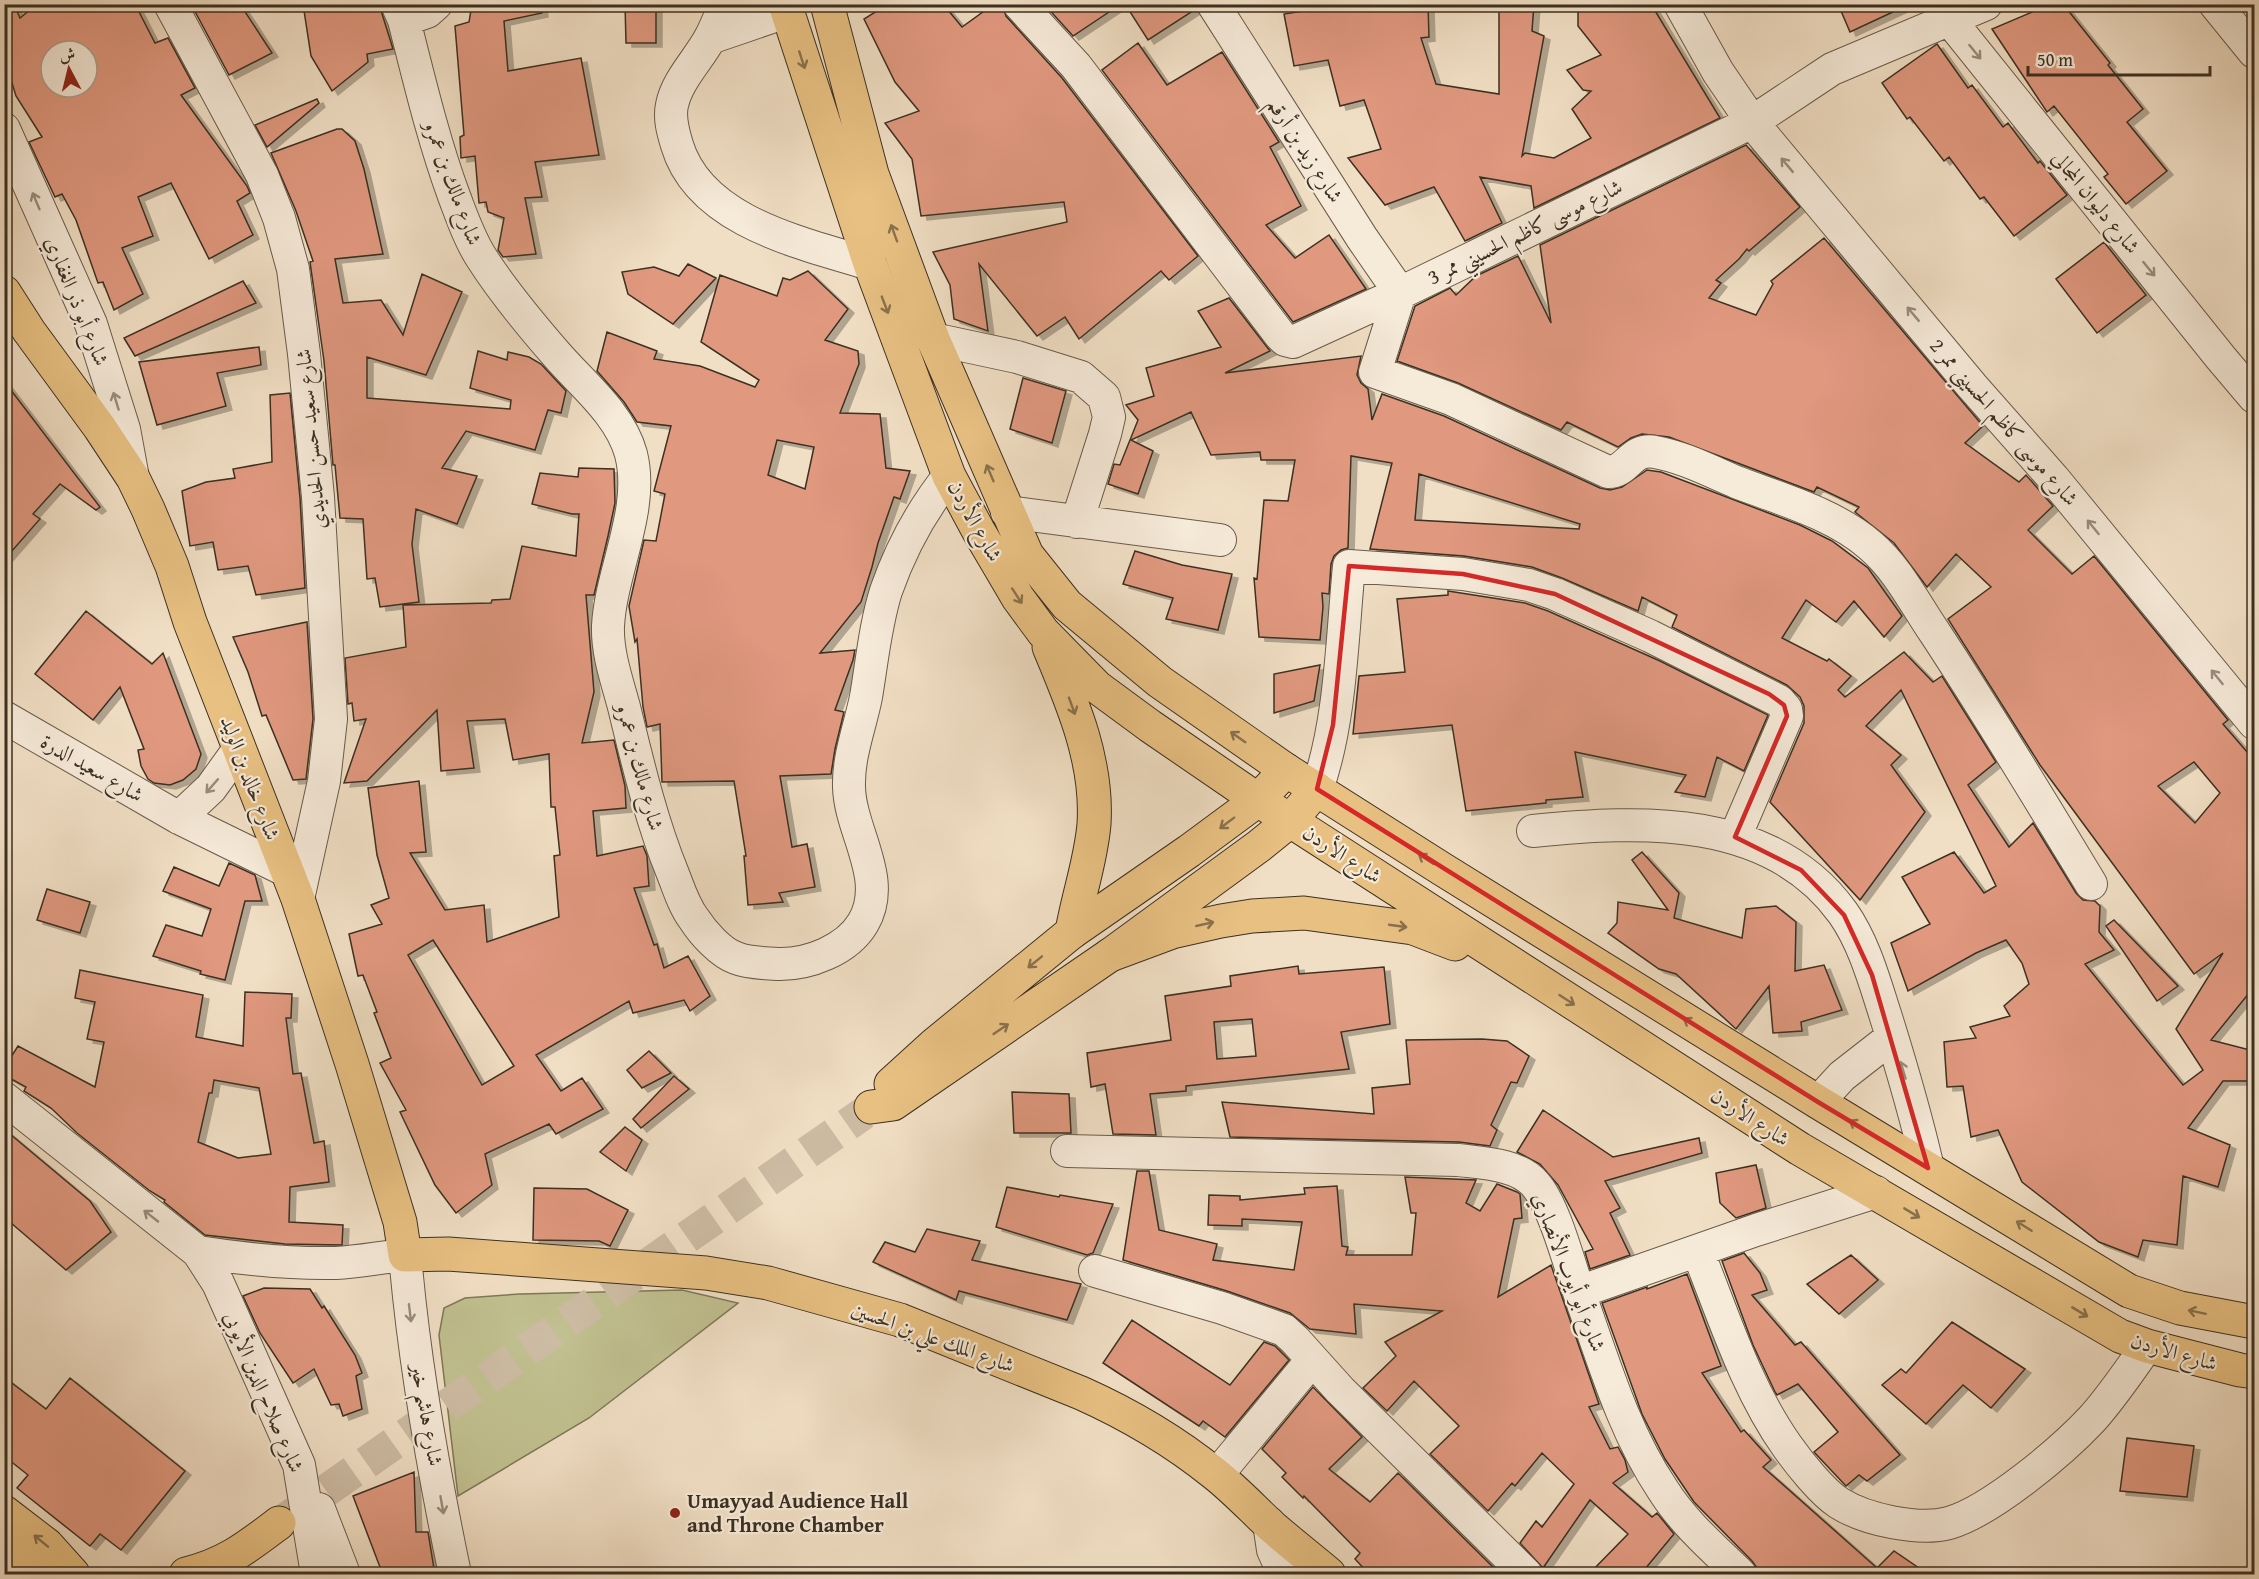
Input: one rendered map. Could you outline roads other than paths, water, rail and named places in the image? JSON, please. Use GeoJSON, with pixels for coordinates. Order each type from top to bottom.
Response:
{"type":"FeatureCollection","features":[{"type":"Feature","properties":{"kind":"main road","name":"شارع الأردن"},"geometry":{"type":"LineString","coordinates":[[827,4],[872,174],[933,339],[1027,555],[1067,605],[1160,682],[1286,770],[1818,1102],[2128,1291],[2180,1308],[2254,1322]]}},
{"type":"Feature","properties":{"kind":"main road","name":"شارع الأردن"},"geometry":{"type":"LineString","coordinates":[[785,8],[870,264],[950,476],[978,530],[1018,598],[1043,632],[1097,687],[1258,800],[1800,1149],[2120,1336],[2147,1346],[2254,1372]]}},
{"type":"Feature","properties":{"kind":"main road","name":"شارع خالد بن الوليد"},"geometry":{"type":"LineString","coordinates":[[4,292],[17,322],[100,428],[133,478],[148,508],[172,566],[190,622],[291,884],[352,1064],[400,1222],[405,1255]]}},
{"type":"Feature","properties":{"kind":"main road"},"geometry":{"type":"LineString","coordinates":[[1043,632],[1079,724],[1094,787],[1094,824],[1089,860],[1078,895],[1072,932]]}},
{"type":"Feature","properties":{"kind":"main road"},"geometry":{"type":"LineString","coordinates":[[1286,770],[1258,800],[1072,932],[934,1044],[882,1092],[868,1110],[893,1104],[1110,955],[1260,846],[1290,820],[1317,789]]}},
{"type":"Feature","properties":{"kind":"main road"},"geometry":{"type":"LineString","coordinates":[[1110,955],[1172,932],[1221,921],[1252,916],[1304,913],[1413,928],[1518,969]]}},
{"type":"Feature","properties":{"kind":"main road","name":"شارع الملك علي بن الحسين"},"geometry":{"type":"LineString","coordinates":[[405,1255],[448,1254],[706,1272],[768,1283],[900,1320],[1081,1393],[1110,1406],[1155,1432],[1216,1475],[1329,1575]]}},
{"type":"Feature","properties":{"kind":"main road"},"geometry":{"type":"LineString","coordinates":[[4,1512],[47,1545],[73,1575]]}},
{"type":"Feature","properties":{"kind":"main road"},"geometry":{"type":"LineString","coordinates":[[186,1575],[217,1565],[237,1554],[279,1523]]}},
{"type":"Feature","properties":{"kind":"main road"},"geometry":{"type":"LineString","coordinates":[[4,1550],[19,1561],[53,1575]]}},
{"type":"Feature","properties":{"kind":"street","name":"شارع سعيد حسن الحديدي"},"geometry":{"type":"LineString","coordinates":[[170,4],[262,175],[279,218],[292,269],[304,354],[318,496],[331,719],[324,781],[291,884]]}},
{"type":"Feature","properties":{"kind":"street"},"geometry":{"type":"LineString","coordinates":[[401,12],[427,12],[436,4]]}},
{"type":"Feature","properties":{"kind":"street"},"geometry":{"type":"LineString","coordinates":[[725,4],[710,38],[677,89],[671,105],[673,132],[679,152],[690,172],[705,193],[737,215],[783,237],[870,264]]}},
{"type":"Feature","properties":{"kind":"street","name":"شارع موسى كاظم الحسيني ممر 3"},"geometry":{"type":"LineString","coordinates":[[1019,4],[1088,82],[1280,335],[1289,341],[1298,341],[1400,293],[1752,123],[1832,69],[1944,12],[1986,4]]}},
{"type":"Feature","properties":{"kind":"street","name":"شارع زيد بن أرقم"},"geometry":{"type":"LineString","coordinates":[[1213,4],[1362,238],[1400,293]]}},
{"type":"Feature","properties":{"kind":"street","name":"شارع موسى كاظم الحسيني ممر 2"},"geometry":{"type":"LineString","coordinates":[[1680,4],[1719,72],[1752,123],[2054,479],[2254,723]]}},
{"type":"Feature","properties":{"kind":"street"},"geometry":{"type":"LineString","coordinates":[[2215,4],[2254,52]]}},
{"type":"Feature","properties":{"kind":"street"},"geometry":{"type":"LineString","coordinates":[[710,38],[785,8]]}},
{"type":"Feature","properties":{"kind":"street","name":"شارع مالك بن عمرو"},"geometry":{"type":"LineString","coordinates":[[401,12],[447,177],[477,251],[497,282],[557,355],[611,415],[624,435],[631,454],[634,501],[613,591],[608,629],[613,667],[649,810],[684,902],[694,920],[715,943],[733,958],[784,964],[834,951],[848,942],[863,923],[870,908],[873,901],[871,873],[849,792],[849,766],[866,696],[885,594],[906,540],[917,520],[950,476]]}},
{"type":"Feature","properties":{"kind":"street","name":"شارع دليوان المجالي"},"geometry":{"type":"LineString","coordinates":[[1944,12],[2254,397]]}},
{"type":"Feature","properties":{"kind":"street","name":"شارع أبو ذر الغفاري"},"geometry":{"type":"LineString","coordinates":[[4,129],[91,324],[124,429],[133,478]]}},
{"type":"Feature","properties":{"kind":"street"},"geometry":{"type":"LineString","coordinates":[[1400,293],[1375,372],[1451,399],[1608,471],[1618,469],[1634,455],[1644,451],[1655,452],[1691,464],[1846,527],[1873,547],[1891,567],[1945,649],[2091,884]]}},
{"type":"Feature","properties":{"kind":"street"},"geometry":{"type":"LineString","coordinates":[[933,339],[1017,357],[1081,377],[1104,397],[1109,417],[1077,522]]}},
{"type":"Feature","properties":{"kind":"street"},"geometry":{"type":"LineString","coordinates":[[1007,512],[1220,540]]}},
{"type":"Feature","properties":{"kind":"street"},"geometry":{"type":"LineString","coordinates":[[1317,789],[1333,725],[1349,566],[1463,574],[1529,585],[1556,594],[1650,636],[1779,700],[1786,709],[1787,716],[1735,837]]}},
{"type":"Feature","properties":{"kind":"street","name":"شارع سعيد الدرة"},"geometry":{"type":"LineString","coordinates":[[4,717],[291,884]]}},
{"type":"Feature","properties":{"kind":"street"},"geometry":{"type":"LineString","coordinates":[[179,818],[211,788],[239,749]]}},
{"type":"Feature","properties":{"kind":"street"},"geometry":{"type":"LineString","coordinates":[[1533,831],[1612,824],[1653,825],[1735,837],[1768,850],[1801,870],[1828,895],[1844,915],[1857,938],[1872,975],[1904,1071],[1928,1168]]}},
{"type":"Feature","properties":{"kind":"street"},"geometry":{"type":"LineString","coordinates":[[1818,1102],[1842,1076],[1892,1037]]}},
{"type":"Feature","properties":{"kind":"street","name":"شارع صلاح الدين الأيوبي"},"geometry":{"type":"LineString","coordinates":[[4,1098],[198,1252],[218,1283],[299,1465],[317,1575]]}},
{"type":"Feature","properties":{"kind":"street","name":"شارع أبو أيوب الأنصاري"},"geometry":{"type":"LineString","coordinates":[[1067,1150],[1448,1159],[1507,1168],[1530,1179],[1536,1185],[1553,1218],[1622,1414],[1644,1459],[1663,1491],[1684,1517],[1740,1575]]}},
{"type":"Feature","properties":{"kind":"street"},"geometry":{"type":"LineString","coordinates":[[1579,1292],[1756,1230],[1876,1192]]}},
{"type":"Feature","properties":{"kind":"street"},"geometry":{"type":"LineString","coordinates":[[198,1252],[257,1260],[305,1263],[338,1263],[405,1255]]}},
{"type":"Feature","properties":{"kind":"street"},"geometry":{"type":"LineString","coordinates":[[1698,1252],[1742,1363],[1757,1395],[1788,1448],[1840,1504],[1874,1517],[1903,1524],[1949,1523],[1988,1505],[2023,1480],[2092,1419],[2147,1346]]}},
{"type":"Feature","properties":{"kind":"street","name":"شارع هاشم خير"},"geometry":{"type":"LineString","coordinates":[[405,1255],[410,1311],[422,1392],[455,1575]]}},
{"type":"Feature","properties":{"kind":"street"},"geometry":{"type":"LineString","coordinates":[[1095,1271],[1274,1325],[1291,1335],[1312,1360],[1454,1506],[1526,1575]]}},
{"type":"Feature","properties":{"kind":"street"},"geometry":{"type":"LineString","coordinates":[[1216,1475],[1312,1360]]}},
{"type":"Feature","properties":{"kind":"street"},"geometry":{"type":"LineString","coordinates":[[299,1465],[321,1514],[344,1575]]}},
{"type":"Feature","properties":{"kind":"street"},"geometry":{"type":"LineString","coordinates":[[1269,1523],[1273,1550],[1284,1575]]}},
{"type":"Feature","properties":{"kind":"tunnel"},"geometry":{"type":"LineString","coordinates":[[286,1519],[864,1113]]}},
{"type":"Feature","properties":{"kind":"place","name":"Umayyad Audience Hall and Throne Chamber"},"geometry":{"type":"Point","coordinates":[675,1513]}}]}
